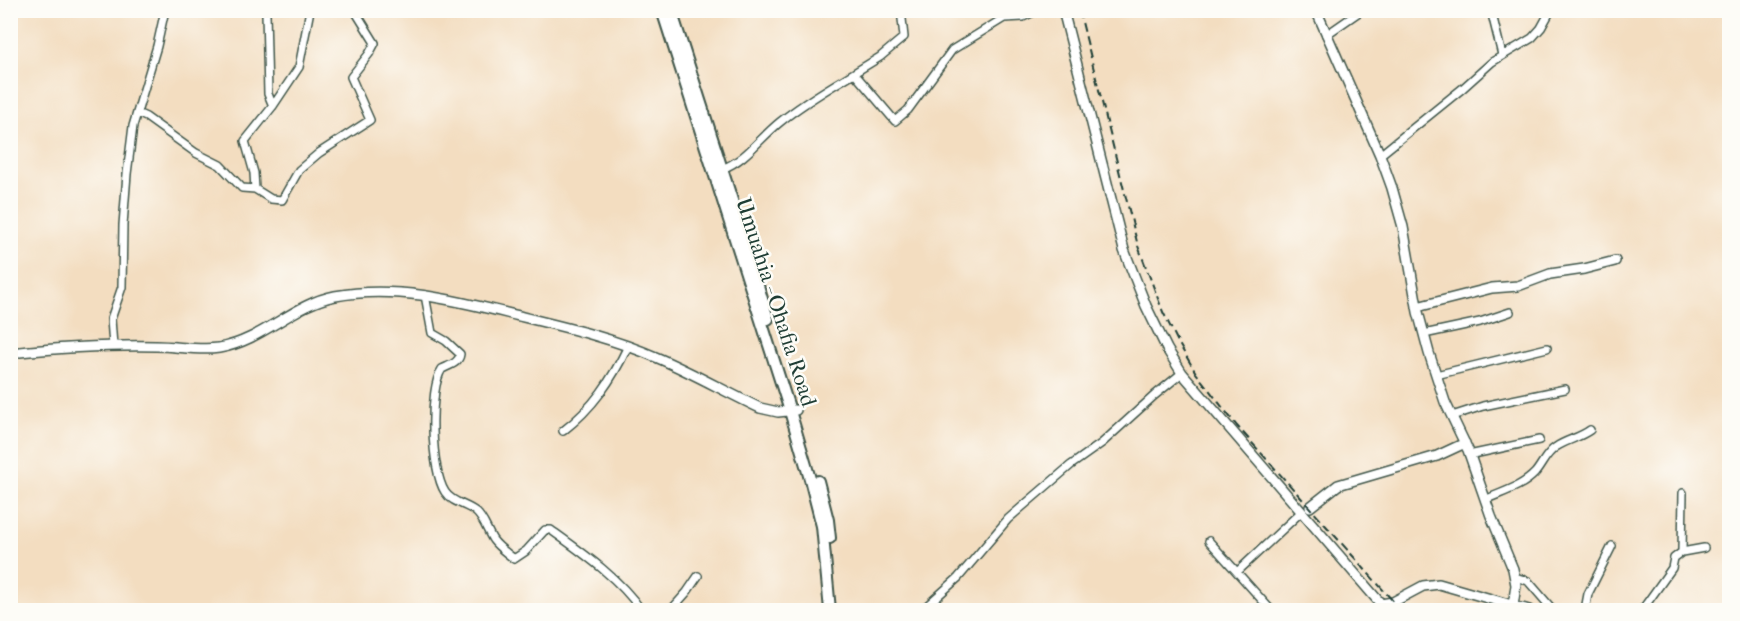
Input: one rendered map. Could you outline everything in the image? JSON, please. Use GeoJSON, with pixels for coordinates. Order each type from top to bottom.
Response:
{"type":"FeatureCollection","features":[{"type":"Feature","properties":{"kind":"main road","name":"Umuahia - Ohafia Road"},"geometry":{"type":"LineString","coordinates":[[662,10],[828,520],[836,610]]}},
{"type":"Feature","properties":{"kind":"main road","name":"Umuahia - Ohafia Road"},"geometry":{"type":"LineString","coordinates":[[671,10],[722,169],[793,411],[822,526],[830,610]]}},
{"type":"Feature","properties":{"kind":"street"},"geometry":{"type":"LineString","coordinates":[[113,346],[111,319],[122,287],[123,225],[133,126],[157,46],[165,10]]}},
{"type":"Feature","properties":{"kind":"street"},"geometry":{"type":"LineString","coordinates":[[255,189],[254,173],[245,141],[273,106],[298,67],[310,10]]}},
{"type":"Feature","properties":{"kind":"street"},"geometry":{"type":"LineString","coordinates":[[137,113],[196,153],[220,165],[242,188],[255,189],[271,199],[282,200],[299,170],[319,153],[370,120],[351,77],[375,43],[357,14],[360,10]]}},
{"type":"Feature","properties":{"kind":"street"},"geometry":{"type":"LineString","coordinates":[[722,169],[736,164],[779,122],[818,94],[880,57],[904,37],[901,10]]}},
{"type":"Feature","properties":{"kind":"street"},"geometry":{"type":"LineString","coordinates":[[854,73],[895,121],[908,110],[951,50],[1004,18],[1023,17],[1038,10]]}},
{"type":"Feature","properties":{"kind":"street"},"geometry":{"type":"LineString","coordinates":[[1063,10],[1124,250],[1146,306],[1167,349],[1182,373],[1305,510],[1383,607],[1423,586],[1439,584],[1522,609]]}},
{"type":"Feature","properties":{"kind":"street"},"geometry":{"type":"LineString","coordinates":[[1316,10],[1392,188],[1403,227],[1417,307],[1436,375],[1465,443],[1515,577],[1522,609]]}},
{"type":"Feature","properties":{"kind":"street"},"geometry":{"type":"LineString","coordinates":[[1326,35],[1362,10]]}},
{"type":"Feature","properties":{"kind":"street"},"geometry":{"type":"LineString","coordinates":[[1491,10],[1502,55]]}},
{"type":"Feature","properties":{"kind":"street"},"geometry":{"type":"LineString","coordinates":[[1380,156],[1502,55],[1532,38],[1541,28],[1551,10]]}},
{"type":"Feature","properties":{"kind":"street"},"geometry":{"type":"LineString","coordinates":[[266,13],[268,94],[273,106]]}},
{"type":"Feature","properties":{"kind":"street"},"geometry":{"type":"LineString","coordinates":[[1417,307],[1492,288],[1518,286],[1550,274],[1615,261]]}},
{"type":"Feature","properties":{"kind":"street"},"geometry":{"type":"LineString","coordinates":[[10,353],[113,346],[220,348],[255,335],[313,302],[333,296],[362,292],[425,295],[456,300],[573,329],[628,346],[658,357],[760,408],[778,412],[793,411]]}},
{"type":"Feature","properties":{"kind":"street"},"geometry":{"type":"LineString","coordinates":[[425,295],[432,333],[446,341],[460,354],[455,363],[442,369],[435,390],[437,472],[445,492],[453,500],[477,512],[494,542],[514,558],[526,551],[545,530],[551,530],[591,560],[635,600],[641,610]]}},
{"type":"Feature","properties":{"kind":"street"},"geometry":{"type":"LineString","coordinates":[[1424,334],[1480,322],[1510,312]]}},
{"type":"Feature","properties":{"kind":"street"},"geometry":{"type":"LineString","coordinates":[[563,430],[583,414],[609,384],[628,346]]}},
{"type":"Feature","properties":{"kind":"street"},"geometry":{"type":"LineString","coordinates":[[1436,375],[1546,348]]}},
{"type":"Feature","properties":{"kind":"street"},"geometry":{"type":"LineString","coordinates":[[922,610],[958,578],[1008,519],[1071,465],[1102,443],[1182,373]]}},
{"type":"Feature","properties":{"kind":"street"},"geometry":{"type":"LineString","coordinates":[[1452,416],[1483,406],[1565,389]]}},
{"type":"Feature","properties":{"kind":"street"},"geometry":{"type":"LineString","coordinates":[[1485,500],[1520,485],[1535,473],[1555,448],[1590,430]]}},
{"type":"Feature","properties":{"kind":"street"},"geometry":{"type":"LineString","coordinates":[[1469,455],[1539,440]]}},
{"type":"Feature","properties":{"kind":"street"},"geometry":{"type":"LineString","coordinates":[[1237,572],[1305,510],[1338,485],[1437,456],[1465,443]]}},
{"type":"Feature","properties":{"kind":"street"},"geometry":{"type":"LineString","coordinates":[[1682,552],[1683,493]]}},
{"type":"Feature","properties":{"kind":"street"},"geometry":{"type":"LineString","coordinates":[[1209,541],[1271,610]]}},
{"type":"Feature","properties":{"kind":"street"},"geometry":{"type":"LineString","coordinates":[[1585,610],[1588,594],[1612,546]]}},
{"type":"Feature","properties":{"kind":"street"},"geometry":{"type":"LineString","coordinates":[[1642,610],[1672,568],[1674,558],[1682,552],[1704,548]]}},
{"type":"Feature","properties":{"kind":"street"},"geometry":{"type":"LineString","coordinates":[[671,610],[698,576]]}},
{"type":"Feature","properties":{"kind":"street"},"geometry":{"type":"LineString","coordinates":[[1515,577],[1528,581],[1553,610]]}},
{"type":"Feature","properties":{"kind":"railway"},"geometry":{"type":"LineString","coordinates":[[1079,10],[1138,246],[1163,312],[1179,344],[1196,373],[1237,426],[1401,610]]}}]}
